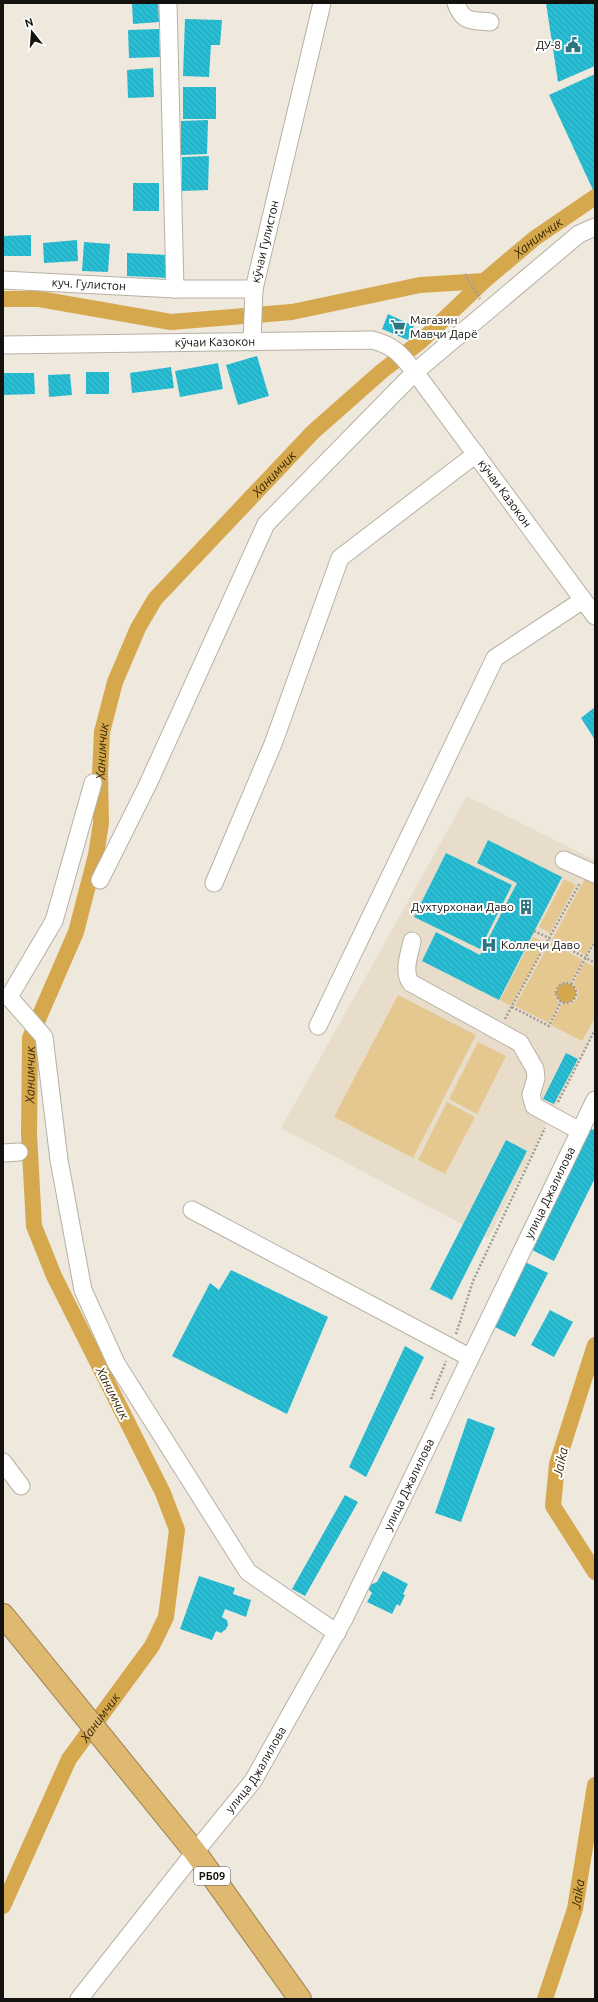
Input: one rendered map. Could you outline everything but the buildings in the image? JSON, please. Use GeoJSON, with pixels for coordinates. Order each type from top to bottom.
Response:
{"type":"FeatureCollection","features":[{"type":"Feature","properties":{"kind":"highway","name":"РБ09"},"geometry":{"type":"LineString","coordinates":[[3,1615],[195,1852],[300,1999]]}},
{"type":"Feature","properties":{"kind":"street"},"geometry":{"type":"LineString","coordinates":[[168,3],[174,289]]}},
{"type":"Feature","properties":{"kind":"street","name":"кӯчаи Гулистон"},"geometry":{"type":"LineString","coordinates":[[174,289],[254,289],[322,3]]}},
{"type":"Feature","properties":{"kind":"street"},"geometry":{"type":"LineString","coordinates":[[456,3],[461,15],[468,20],[490,22]]}},
{"type":"Feature","properties":{"kind":"street"},"geometry":{"type":"LineString","coordinates":[[100,880],[148,784],[266,524],[406,362],[488,311],[580,234],[595,227]]}},
{"type":"Feature","properties":{"kind":"street","name":"куч. Гулистон"},"geometry":{"type":"LineString","coordinates":[[3,280],[174,289]]}},
{"type":"Feature","properties":{"kind":"street"},"geometry":{"type":"LineString","coordinates":[[252,342],[254,289]]}},
{"type":"Feature","properties":{"kind":"street","name":"кӯчаи Казокон"},"geometry":{"type":"LineString","coordinates":[[3,345],[372,340],[387,344],[406,362],[476,454],[595,616]]}},
{"type":"Feature","properties":{"kind":"street"},"geometry":{"type":"LineString","coordinates":[[214,883],[273,744],[340,558],[476,454]]}},
{"type":"Feature","properties":{"kind":"street"},"geometry":{"type":"LineString","coordinates":[[318,1026],[495,658],[583,600]]}},
{"type":"Feature","properties":{"kind":"street"},"geometry":{"type":"LineString","coordinates":[[93,783],[54,921],[8,997],[44,1037],[59,1160],[83,1290],[116,1363],[248,1572],[337,1633]]}},
{"type":"Feature","properties":{"kind":"street"},"geometry":{"type":"LineString","coordinates":[[564,860],[591,872]]}},
{"type":"Feature","properties":{"kind":"street"},"geometry":{"type":"LineString","coordinates":[[412,940],[407,968],[411,984],[520,1043],[535,1069],[536,1078],[531,1095],[534,1106],[580,1131]]}},
{"type":"Feature","properties":{"kind":"street","name":"улица Джалилова"},"geometry":{"type":"LineString","coordinates":[[79,1999],[195,1852],[254,1781],[337,1633],[469,1357],[595,1100]]}},
{"type":"Feature","properties":{"kind":"street"},"geometry":{"type":"LineString","coordinates":[[192,1210],[469,1357]]}},
{"type":"Feature","properties":{"kind":"street"},"geometry":{"type":"LineString","coordinates":[[3,1462],[21,1486]]}},
{"type":"Feature","properties":{"kind":"path"},"geometry":{"type":"LineString","coordinates":[[465,274],[488,311]]}},
{"type":"Feature","properties":{"kind":"path"},"geometry":{"type":"LineString","coordinates":[[498,1017],[504,1020],[549,938],[591,872]]}},
{"type":"Feature","properties":{"kind":"path"},"geometry":{"type":"LineString","coordinates":[[595,919],[595,928]]}},
{"type":"Feature","properties":{"kind":"path"},"geometry":{"type":"LineString","coordinates":[[534,932],[549,938],[595,963]]}},
{"type":"Feature","properties":{"kind":"path"},"geometry":{"type":"LineString","coordinates":[[571,984],[595,940]]}},
{"type":"Feature","properties":{"kind":"path"},"geometry":{"type":"LineString","coordinates":[[561,1002],[556,995],[557,988],[562,984],[571,984]]}},
{"type":"Feature","properties":{"kind":"path"},"geometry":{"type":"LineString","coordinates":[[561,1002],[572,1002],[576,997],[576,990],[571,984]]}},
{"type":"Feature","properties":{"kind":"path"},"geometry":{"type":"LineString","coordinates":[[512,1007],[549,1026],[561,1002]]}},
{"type":"Feature","properties":{"kind":"path"},"geometry":{"type":"LineString","coordinates":[[428,1406],[452,1348],[473,1281],[552,1115],[595,1030]]}},
{"type":"Feature","properties":{"kind":"shaded area","name":"Коллеҷи Даво"},"geometry":{"type":"Polygon","coordinates":[[[467,796],[595,860],[595,1030],[488,1238],[281,1128],[467,796]]]}},
{"type":"Feature","properties":{"kind":"shaded area"},"geometry":{"type":"Polygon","coordinates":[[[588,873],[595,876],[595,917],[593,922],[595,938],[586,955],[553,938],[588,873]]]}},
{"type":"Feature","properties":{"kind":"shaded area"},"geometry":{"type":"Polygon","coordinates":[[[564,879],[576,885],[550,933],[539,927],[564,879]]]}},
{"type":"Feature","properties":{"kind":"shaded area"},"geometry":{"type":"Polygon","coordinates":[[[533,937],[546,943],[511,1006],[500,1000],[533,937]]]}},
{"type":"Feature","properties":{"kind":"shaded area"},"geometry":{"type":"Polygon","coordinates":[[[550,942],[583,960],[571,982],[562,983],[556,988],[555,995],[559,1003],[549,1023],[515,1006],[550,942]]]}},
{"type":"Feature","properties":{"kind":"shaded area"},"geometry":{"type":"Polygon","coordinates":[[[585,962],[595,967],[595,1018],[582,1041],[551,1025],[562,1004],[571,1004],[577,999],[578,991],[573,984],[585,962]]]}},
{"type":"Feature","properties":{"kind":"shaded area"},"geometry":{"type":"Polygon","coordinates":[[[562,983],[570,983],[576,989],[576,997],[570,1003],[562,1003],[556,997],[556,989],[562,983]]]}},
{"type":"Feature","properties":{"kind":"shaded area"},"geometry":{"type":"Polygon","coordinates":[[[398,995],[476,1035],[413,1158],[334,1117],[398,995]]]}},
{"type":"Feature","properties":{"kind":"shaded area"},"geometry":{"type":"Polygon","coordinates":[[[478,1042],[506,1056],[477,1114],[449,1099],[478,1042]]]}},
{"type":"Feature","properties":{"kind":"shaded area"},"geometry":{"type":"Polygon","coordinates":[[[447,1102],[475,1117],[445,1174],[418,1160],[447,1102]]]}},
{"type":"Feature","properties":{"kind":"waterway","name":"Ханимчик"},"geometry":{"type":"LineString","coordinates":[[3,299],[39,299],[171,322],[292,312],[420,285],[484,281],[535,238],[595,197]]}},
{"type":"Feature","properties":{"kind":"waterway","name":"Ханимчик"},"geometry":{"type":"LineString","coordinates":[[3,1906],[69,1759],[152,1646],[166,1617],[177,1530],[163,1493],[54,1276],[34,1226],[29,1134],[30,1038],[76,932],[96,855],[101,823],[100,774],[102,732],[115,682],[138,628],[155,599],[313,432],[382,371],[420,342],[484,281]]}},
{"type":"Feature","properties":{"kind":"waterway","name":"Jaika"},"geometry":{"type":"LineString","coordinates":[[595,1345],[557,1464],[553,1506],[595,1572]]}},
{"type":"Feature","properties":{"kind":"waterway","name":"Jaika"},"geometry":{"type":"LineString","coordinates":[[545,1999],[575,1909],[595,1785]]}},
{"type":"Feature","properties":{"kind":"place","name":"ДУ-8"},"geometry":{"type":"Point","coordinates":[573,45]}},
{"type":"Feature","properties":{"kind":"place","name":"Магазин Мавҷи Дарё"},"geometry":{"type":"Point","coordinates":[398,327]}},
{"type":"Feature","properties":{"kind":"place","name":"Духтурхонаи Даво"},"geometry":{"type":"Point","coordinates":[526,907]}},
{"type":"Feature","properties":{"kind":"place","name":"Коллеҷи Даво"},"geometry":{"type":"Point","coordinates":[489,945]}}]}
